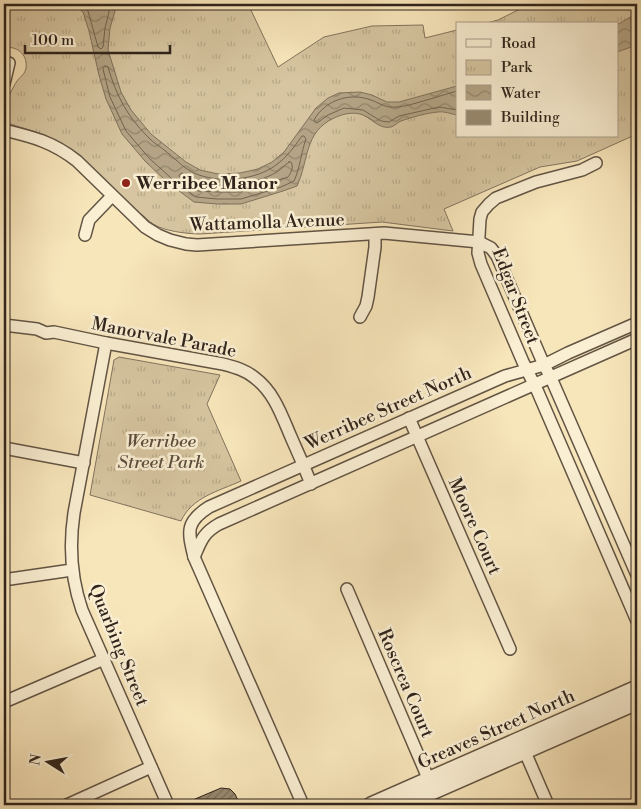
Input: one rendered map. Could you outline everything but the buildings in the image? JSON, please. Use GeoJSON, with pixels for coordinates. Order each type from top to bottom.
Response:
{"type":"FeatureCollection","features":[{"type":"Feature","properties":{"kind":"street"},"geometry":{"type":"LineString","coordinates":[[4,84],[9,63]]}},
{"type":"Feature","properties":{"kind":"street","name":"Wattamolla Avenue"},"geometry":{"type":"LineString","coordinates":[[4,130],[38,138],[55,145],[77,161],[145,227],[170,240],[186,244],[384,233],[478,242]]}},
{"type":"Feature","properties":{"kind":"street"},"geometry":{"type":"LineString","coordinates":[[478,242],[482,212],[496,198],[536,182],[582,170],[596,162]]}},
{"type":"Feature","properties":{"kind":"street"},"geometry":{"type":"LineString","coordinates":[[85,235],[90,220],[112,196]]}},
{"type":"Feature","properties":{"kind":"street"},"geometry":{"type":"LineString","coordinates":[[360,317],[368,297],[375,234]]}},
{"type":"Feature","properties":{"kind":"street","name":"Edgar Street"},"geometry":{"type":"LineString","coordinates":[[637,575],[497,256],[491,248],[478,242],[481,264],[637,621]]}},
{"type":"Feature","properties":{"kind":"street","name":"Werribee Street North"},"geometry":{"type":"LineString","coordinates":[[303,805],[194,557],[189,536],[194,518],[209,506],[304,464],[505,376],[544,365],[637,323]]}},
{"type":"Feature","properties":{"kind":"street","name":"Manorvale Parade"},"geometry":{"type":"LineString","coordinates":[[4,325],[37,329],[43,333],[54,332],[223,364],[246,372],[256,378],[271,395],[304,464],[311,484]]}},
{"type":"Feature","properties":{"kind":"street"},"geometry":{"type":"LineString","coordinates":[[194,557],[202,539],[209,530],[637,339]]}},
{"type":"Feature","properties":{"kind":"street","name":"Quarbing Street"},"geometry":{"type":"LineString","coordinates":[[106,343],[72,529],[72,570],[78,597],[168,805]]}},
{"type":"Feature","properties":{"kind":"street","name":"Moore Court"},"geometry":{"type":"LineString","coordinates":[[409,418],[510,649]]}},
{"type":"Feature","properties":{"kind":"street"},"geometry":{"type":"LineString","coordinates":[[4,448],[84,463]]}},
{"type":"Feature","properties":{"kind":"street"},"geometry":{"type":"LineString","coordinates":[[4,579],[72,570]]}},
{"type":"Feature","properties":{"kind":"street","name":"Roscrea Court"},"geometry":{"type":"LineString","coordinates":[[347,590],[431,785]]}},
{"type":"Feature","properties":{"kind":"street"},"geometry":{"type":"LineString","coordinates":[[4,702],[104,658]]}},
{"type":"Feature","properties":{"kind":"street","name":"Greaves Street North"},"geometry":{"type":"LineString","coordinates":[[522,746],[637,688]]}},
{"type":"Feature","properties":{"kind":"street","name":"Greaves Street North"},"geometry":{"type":"LineString","coordinates":[[371,805],[431,785],[522,746],[637,702]]}},
{"type":"Feature","properties":{"kind":"street"},"geometry":{"type":"LineString","coordinates":[[522,746],[548,805]]}},
{"type":"Feature","properties":{"kind":"street"},"geometry":{"type":"LineString","coordinates":[[67,805],[152,767]]}},
{"type":"Feature","properties":{"kind":"street","name":"Greaves Street North"},"geometry":{"type":"LineString","coordinates":[[402,805],[431,785]]}},
{"type":"Feature","properties":{"kind":"green space"},"geometry":{"type":"Polygon","coordinates":[[[4,4],[248,4],[278,67],[324,37],[372,26],[423,25],[425,38],[456,30],[456,138],[618,138],[618,22],[490,22],[530,4],[637,4],[637,134],[577,161],[540,167],[444,209],[453,231],[382,222],[200,234],[176,232],[153,224],[137,212],[84,159],[71,149],[45,135],[4,122],[6,103],[15,84],[25,72],[26,63],[23,55],[17,49],[4,48],[4,4]]]}},
{"type":"Feature","properties":{"kind":"green space","name":"Werribee Street Park"},"geometry":{"type":"Polygon","coordinates":[[[119,357],[220,375],[207,404],[241,481],[199,500],[181,521],[90,495],[114,360],[119,357]]]}},
{"type":"Feature","properties":{"kind":"water"},"geometry":{"type":"Polygon","coordinates":[[[74,4],[112,4],[115,11],[110,28],[108,50],[121,92],[131,110],[151,134],[186,162],[200,170],[218,174],[240,173],[258,169],[272,162],[284,152],[316,108],[328,98],[339,93],[360,92],[387,102],[399,102],[456,86],[456,115],[443,112],[429,113],[387,127],[383,127],[360,114],[350,113],[341,115],[324,124],[312,139],[297,186],[241,204],[194,202],[167,182],[145,161],[122,134],[106,99],[83,12],[74,4]]]}},
{"type":"Feature","properties":{"kind":"water"},"geometry":{"type":"Polygon","coordinates":[[[637,13],[637,45],[618,52],[618,24],[637,13]]]}},
{"type":"Feature","properties":{"kind":"place","name":"Werribee Manor"},"geometry":{"type":"Point","coordinates":[126,183]}}]}
